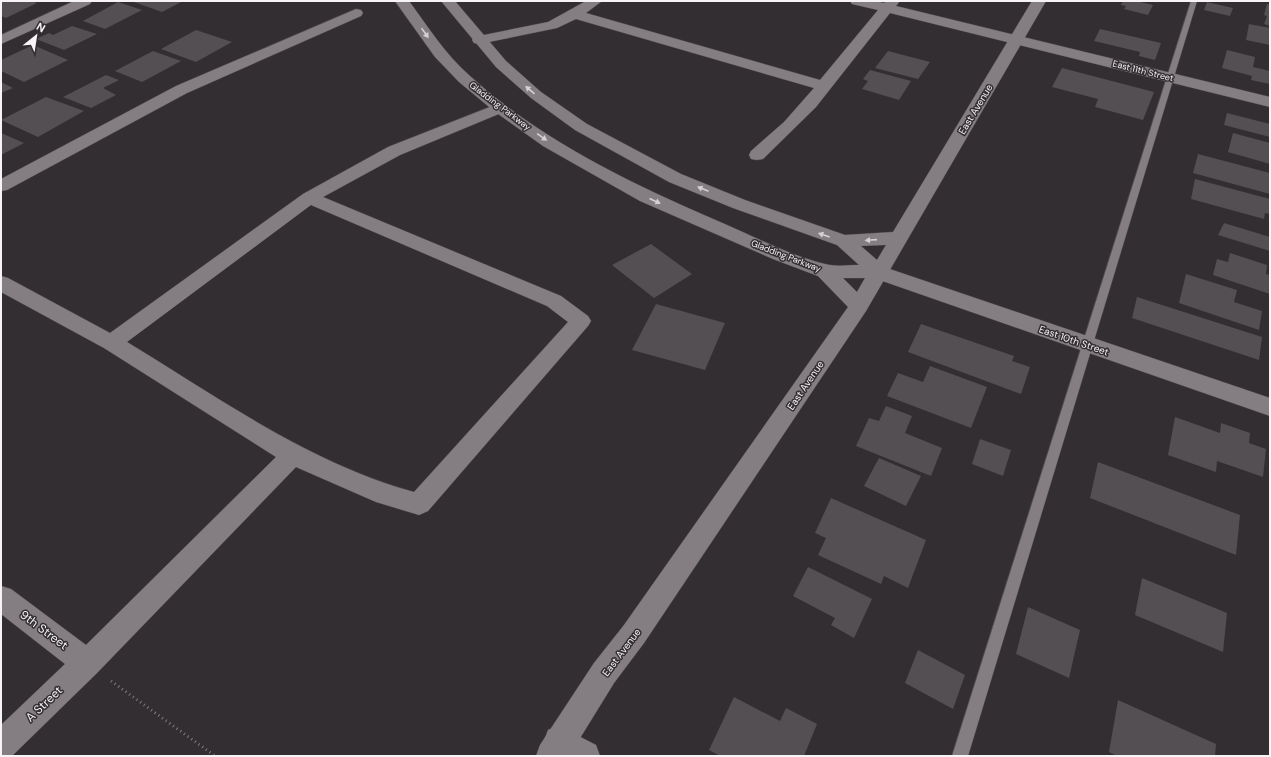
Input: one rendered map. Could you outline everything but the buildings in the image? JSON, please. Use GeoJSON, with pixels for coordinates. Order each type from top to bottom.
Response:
{"type":"FeatureCollection","features":[{"type":"Feature","properties":{"kind":"street"},"geometry":{"type":"LineString","coordinates":[[1,40],[85,1]]}},
{"type":"Feature","properties":{"kind":"street","name":"Gladding Parkway"},"geometry":{"type":"LineString","coordinates":[[402,1],[440,54],[464,79],[500,108],[549,142],[646,197],[736,237],[825,270],[878,272]]}},
{"type":"Feature","properties":{"kind":"street"},"geometry":{"type":"LineString","coordinates":[[448,1],[479,40],[501,64],[536,95],[581,126],[675,178],[739,204],[844,242],[878,272]]}},
{"type":"Feature","properties":{"kind":"street"},"geometry":{"type":"LineString","coordinates":[[479,40],[552,25],[575,14],[595,1]]}},
{"type":"Feature","properties":{"kind":"street","name":"East 11th Street"},"geometry":{"type":"LineString","coordinates":[[857,1],[890,5],[1016,41],[1270,102]]}},
{"type":"Feature","properties":{"kind":"street","name":"East Avenue"},"geometry":{"type":"LineString","coordinates":[[555,749],[604,673],[634,634],[859,306],[1016,41],[1038,1]]}},
{"type":"Feature","properties":{"kind":"street"},"geometry":{"type":"LineString","coordinates":[[757,154],[790,125],[810,104],[890,5]]}},
{"type":"Feature","properties":{"kind":"street"},"geometry":{"type":"LineString","coordinates":[[1,186],[115,123],[209,77],[307,37],[356,14]]}},
{"type":"Feature","properties":{"kind":"street"},"geometry":{"type":"LineString","coordinates":[[575,14],[824,86]]}},
{"type":"Feature","properties":{"kind":"street"},"geometry":{"type":"LineString","coordinates":[[111,343],[309,198],[394,151],[500,108],[527,108],[581,126]]}},
{"type":"Feature","properties":{"kind":"street"},"geometry":{"type":"LineString","coordinates":[[1,283],[111,343],[293,455],[376,492],[419,504],[581,321],[554,301],[309,198]]}},
{"type":"Feature","properties":{"kind":"street"},"geometry":{"type":"LineString","coordinates":[[844,242],[898,238]]}},
{"type":"Feature","properties":{"kind":"street"},"geometry":{"type":"LineString","coordinates":[[825,270],[859,306]]}},
{"type":"Feature","properties":{"kind":"street","name":"East 10th Street"},"geometry":{"type":"LineString","coordinates":[[878,272],[1270,407]]}},
{"type":"Feature","properties":{"kind":"street","name":"A Street"},"geometry":{"type":"LineString","coordinates":[[1,746],[87,663],[293,455]]}},
{"type":"Feature","properties":{"kind":"street","name":"9th Street"},"geometry":{"type":"LineString","coordinates":[[1,598],[87,663]]}},
{"type":"Feature","properties":{"kind":"street"},"geometry":{"type":"LineString","coordinates":[[555,749],[584,756]]}},
{"type":"Feature","properties":{"kind":"lane"},"geometry":{"type":"LineString","coordinates":[[960,756],[1194,1]]}},
{"type":"Feature","properties":{"kind":"path"},"geometry":{"type":"LineString","coordinates":[[87,663],[215,756]]}}]}
